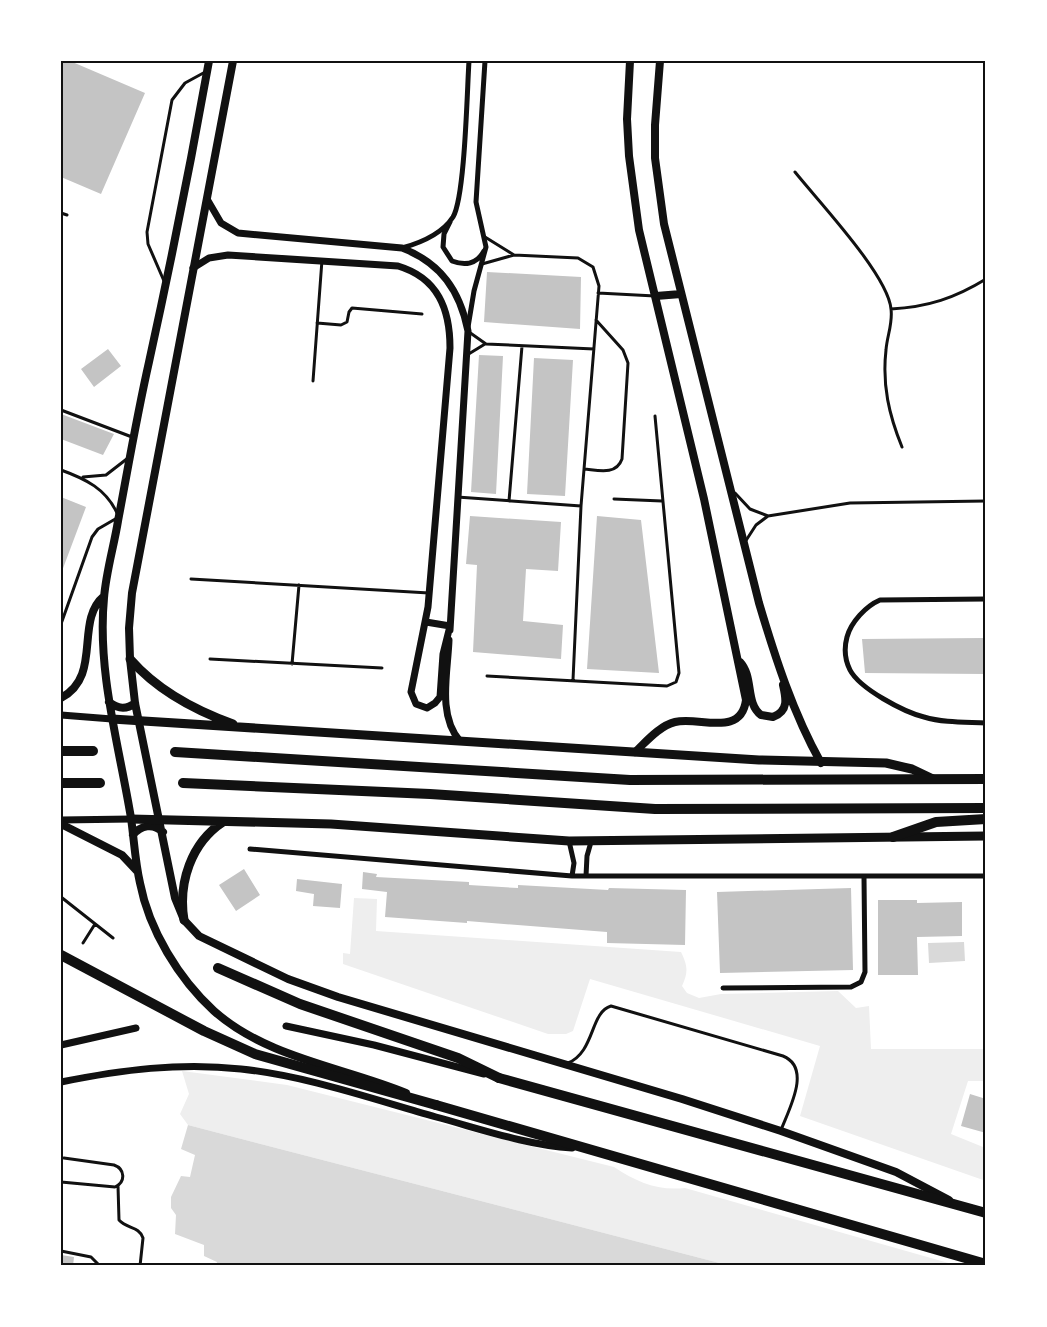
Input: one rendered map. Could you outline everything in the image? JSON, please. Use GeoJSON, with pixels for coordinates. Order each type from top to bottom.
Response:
{"type":"FeatureCollection","features":[{"type":"Feature","properties":{"kind":"highway"},"geometry":{"type":"LineString","coordinates":[[61,751],[94,751]]}},
{"type":"Feature","properties":{"kind":"highway"},"geometry":{"type":"LineString","coordinates":[[175,752],[630,780],[986,779]]}},
{"type":"Feature","properties":{"kind":"highway"},"geometry":{"type":"LineString","coordinates":[[61,783],[100,783]]}},
{"type":"Feature","properties":{"kind":"highway"},"geometry":{"type":"LineString","coordinates":[[183,783],[430,794],[671,809],[986,808]]}},
{"type":"Feature","properties":{"kind":"highway"},"geometry":{"type":"LineString","coordinates":[[893,837],[936,822],[986,819]]}},
{"type":"Feature","properties":{"kind":"highway"},"geometry":{"type":"LineString","coordinates":[[61,955],[204,1031],[255,1054],[986,1264]]}},
{"type":"Feature","properties":{"kind":"highway"},"geometry":{"type":"LineString","coordinates":[[218,968],[300,1004],[458,1058],[499,1078],[986,1213]]}},
{"type":"Feature","properties":{"kind":"main road"},"geometry":{"type":"LineString","coordinates":[[209,61],[166,284],[128,458],[104,596],[103,650],[109,702],[131,818],[140,883],[151,918],[168,953],[190,985],[217,1013],[253,1037],[286,1052],[375,1080],[436,1105]]}},
{"type":"Feature","properties":{"kind":"main road"},"geometry":{"type":"LineString","coordinates":[[233,61],[132,593],[130,659],[135,703],[163,832],[175,898],[184,920],[208,942],[313,988],[781,1131],[896,1172],[926,1186],[955,1204]]}},
{"type":"Feature","properties":{"kind":"main road"},"geometry":{"type":"LineString","coordinates":[[630,61],[628,119],[633,193],[639,230],[704,499],[746,700],[743,712],[739,717],[728,723],[681,721],[670,724],[635,752]]}},
{"type":"Feature","properties":{"kind":"main road"},"geometry":{"type":"LineString","coordinates":[[660,61],[655,125],[656,158],[664,224],[759,603],[804,730],[821,763]]}},
{"type":"Feature","properties":{"kind":"main road"},"geometry":{"type":"LineString","coordinates":[[656,296],[681,294]]}},
{"type":"Feature","properties":{"kind":"main road"},"geometry":{"type":"LineString","coordinates":[[61,698],[72,690],[82,673],[88,649],[91,613],[104,596]]}},
{"type":"Feature","properties":{"kind":"main road"},"geometry":{"type":"LineString","coordinates":[[130,659],[151,681],[163,689],[206,713],[245,728]]}},
{"type":"Feature","properties":{"kind":"main road"},"geometry":{"type":"LineString","coordinates":[[738,661],[748,676],[755,710],[769,718],[780,714],[786,703],[778,661]]}},
{"type":"Feature","properties":{"kind":"main road"},"geometry":{"type":"LineString","coordinates":[[109,702],[119,708],[131,706],[135,703]]}},
{"type":"Feature","properties":{"kind":"main road"},"geometry":{"type":"LineString","coordinates":[[112,719],[821,763],[899,765],[936,780]]}},
{"type":"Feature","properties":{"kind":"main road"},"geometry":{"type":"LineString","coordinates":[[131,818],[313,823],[591,842],[986,836]]}},
{"type":"Feature","properties":{"kind":"main road"},"geometry":{"type":"LineString","coordinates":[[61,822],[122,855],[138,872]]}},
{"type":"Feature","properties":{"kind":"main road"},"geometry":{"type":"LineString","coordinates":[[184,920],[182,891],[187,872],[202,840],[223,822]]}},
{"type":"Feature","properties":{"kind":"main road"},"geometry":{"type":"LineString","coordinates":[[133,835],[139,829],[146,826],[163,832]]}},
{"type":"Feature","properties":{"kind":"street"},"geometry":{"type":"LineString","coordinates":[[469,61],[460,190],[452,219],[444,234],[443,247],[452,261],[468,264],[482,255],[486,247]]}},
{"type":"Feature","properties":{"kind":"street"},"geometry":{"type":"LineString","coordinates":[[460,741],[449,724],[446,712],[468,331],[474,290],[486,247],[476,202],[485,61]]}},
{"type":"Feature","properties":{"kind":"street"},"geometry":{"type":"LineString","coordinates":[[207,199],[222,223],[238,233],[402,248],[425,259],[447,279],[462,306],[468,331]]}},
{"type":"Feature","properties":{"kind":"street"},"geometry":{"type":"LineString","coordinates":[[402,248],[428,238],[452,219]]}},
{"type":"Feature","properties":{"kind":"street"},"geometry":{"type":"LineString","coordinates":[[193,268],[209,258],[228,255],[322,260],[398,266],[420,274],[429,283],[447,315],[450,327],[450,348],[430,593],[426,622],[411,692],[413,700],[423,707],[435,703],[440,697],[443,654],[450,626]]}},
{"type":"Feature","properties":{"kind":"street"},"geometry":{"type":"LineString","coordinates":[[986,599],[880,600],[856,620],[848,632],[845,644],[846,658],[850,670],[859,681],[903,710],[936,720],[986,722]]}},
{"type":"Feature","properties":{"kind":"street"},"geometry":{"type":"LineString","coordinates":[[426,622],[450,626]]}},
{"type":"Feature","properties":{"kind":"street"},"geometry":{"type":"LineString","coordinates":[[61,715],[112,719]]}},
{"type":"Feature","properties":{"kind":"street"},"geometry":{"type":"LineString","coordinates":[[61,822],[131,818]]}},
{"type":"Feature","properties":{"kind":"street"},"geometry":{"type":"LineString","coordinates":[[569,841],[574,863],[572,876]]}},
{"type":"Feature","properties":{"kind":"street"},"geometry":{"type":"LineString","coordinates":[[586,876],[587,856],[591,842]]}},
{"type":"Feature","properties":{"kind":"street"},"geometry":{"type":"LineString","coordinates":[[250,849],[572,876],[986,876]]}},
{"type":"Feature","properties":{"kind":"street"},"geometry":{"type":"LineString","coordinates":[[723,988],[851,988],[861,982],[865,972],[864,877]]}},
{"type":"Feature","properties":{"kind":"street"},"geometry":{"type":"LineString","coordinates":[[286,1026],[374,1045],[499,1078]]}},
{"type":"Feature","properties":{"kind":"street"},"geometry":{"type":"LineString","coordinates":[[61,1046],[136,1028]]}},
{"type":"Feature","properties":{"kind":"street"},"geometry":{"type":"LineString","coordinates":[[61,1082],[136,1068],[196,1066],[241,1069],[294,1078],[530,1142],[585,1149]]}},
{"type":"Feature","properties":{"kind":"lane"},"geometry":{"type":"LineString","coordinates":[[166,284],[148,244],[147,232],[172,100],[185,83],[207,70]]}},
{"type":"Feature","properties":{"kind":"lane"},"geometry":{"type":"LineString","coordinates":[[795,172],[883,283],[891,308],[891,326],[886,344],[884,368],[885,386],[892,422],[902,447]]}},
{"type":"Feature","properties":{"kind":"lane"},"geometry":{"type":"LineString","coordinates":[[61,212],[67,215]]}},
{"type":"Feature","properties":{"kind":"lane"},"geometry":{"type":"LineString","coordinates":[[484,237],[514,255]]}},
{"type":"Feature","properties":{"kind":"lane"},"geometry":{"type":"LineString","coordinates":[[482,264],[514,255],[578,258],[593,267],[597,275],[598,293],[581,506],[573,680]]}},
{"type":"Feature","properties":{"kind":"lane"},"geometry":{"type":"LineString","coordinates":[[313,381],[322,260]]}},
{"type":"Feature","properties":{"kind":"lane"},"geometry":{"type":"LineString","coordinates":[[891,308],[920,307],[946,301],[962,294],[986,279]]}},
{"type":"Feature","properties":{"kind":"lane"},"geometry":{"type":"LineString","coordinates":[[598,293],[656,296]]}},
{"type":"Feature","properties":{"kind":"lane"},"geometry":{"type":"LineString","coordinates":[[317,323],[343,324],[347,322],[352,308],[422,314]]}},
{"type":"Feature","properties":{"kind":"lane"},"geometry":{"type":"LineString","coordinates":[[584,468],[612,470],[619,466],[622,460],[628,363],[624,350],[596,320]]}},
{"type":"Feature","properties":{"kind":"lane"},"geometry":{"type":"LineString","coordinates":[[468,331],[486,344]]}},
{"type":"Feature","properties":{"kind":"lane"},"geometry":{"type":"LineString","coordinates":[[466,355],[486,344],[594,349]]}},
{"type":"Feature","properties":{"kind":"lane"},"geometry":{"type":"LineString","coordinates":[[509,501],[522,346]]}},
{"type":"Feature","properties":{"kind":"lane"},"geometry":{"type":"LineString","coordinates":[[61,410],[132,438]]}},
{"type":"Feature","properties":{"kind":"lane"},"geometry":{"type":"LineString","coordinates":[[487,676],[667,686],[672,685],[678,678],[654,416]]}},
{"type":"Feature","properties":{"kind":"lane"},"geometry":{"type":"LineString","coordinates":[[80,476],[106,475],[128,458]]}},
{"type":"Feature","properties":{"kind":"lane"},"geometry":{"type":"LineString","coordinates":[[61,470],[80,476],[105,494],[119,517],[98,529],[92,538],[61,624]]}},
{"type":"Feature","properties":{"kind":"lane"},"geometry":{"type":"LineString","coordinates":[[728,484],[750,509],[768,516]]}},
{"type":"Feature","properties":{"kind":"lane"},"geometry":{"type":"LineString","coordinates":[[457,497],[581,506]]}},
{"type":"Feature","properties":{"kind":"lane"},"geometry":{"type":"LineString","coordinates":[[614,500],[662,501]]}},
{"type":"Feature","properties":{"kind":"lane"},"geometry":{"type":"LineString","coordinates":[[744,543],[756,525],[768,516],[850,503],[986,501]]}},
{"type":"Feature","properties":{"kind":"lane"},"geometry":{"type":"LineString","coordinates":[[191,579],[430,593]]}},
{"type":"Feature","properties":{"kind":"lane"},"geometry":{"type":"LineString","coordinates":[[292,664],[298,585]]}},
{"type":"Feature","properties":{"kind":"lane"},"geometry":{"type":"LineString","coordinates":[[210,659],[382,668]]}},
{"type":"Feature","properties":{"kind":"lane"},"geometry":{"type":"LineString","coordinates":[[61,898],[113,938]]}},
{"type":"Feature","properties":{"kind":"lane"},"geometry":{"type":"LineString","coordinates":[[83,943],[95,924]]}},
{"type":"Feature","properties":{"kind":"lane"},"geometry":{"type":"LineString","coordinates":[[566,1064],[577,1058],[586,1049],[601,1013],[612,1006],[783,1056],[795,1064],[799,1079],[781,1131]]}},
{"type":"Feature","properties":{"kind":"lane"},"geometry":{"type":"LineString","coordinates":[[64,1158],[117,1166],[123,1176],[118,1186],[119,1220],[124,1225],[136,1229],[143,1238],[140,1266]]}},
{"type":"Feature","properties":{"kind":"lane"},"geometry":{"type":"LineString","coordinates":[[61,1182],[118,1186]]}},
{"type":"Feature","properties":{"kind":"lane"},"geometry":{"type":"LineString","coordinates":[[61,1251],[90,1257],[100,1266]]}},
{"type":"Feature","properties":{"kind":"shaded area"},"geometry":{"type":"Polygon","coordinates":[[[354,898],[377,899],[376,931],[681,952],[686,968],[686,976],[682,986],[687,993],[699,998],[721,994],[838,991],[856,1008],[869,1006],[871,1049],[986,1049],[986,1081],[968,1081],[951,1134],[983,1147],[986,1152],[986,1181],[800,1116],[820,1046],[590,979],[573,1031],[566,1034],[548,1034],[343,964],[343,953],[350,954],[354,898]]]}},
{"type":"Feature","properties":{"kind":"shaded area"},"geometry":{"type":"Polygon","coordinates":[[[964,942],[965,961],[929,963],[928,943],[964,942]]]}},
{"type":"Feature","properties":{"kind":"shaded area"},"geometry":{"type":"Polygon","coordinates":[[[182,1071],[287,1085],[614,1167],[639,1181],[656,1187],[685,1188],[959,1266],[731,1266],[188,1125],[180,1114],[189,1094],[182,1071]]]}},
{"type":"Feature","properties":{"kind":"shaded area"},"geometry":{"type":"Polygon","coordinates":[[[188,1125],[731,1266],[216,1266],[217,1262],[204,1256],[204,1245],[175,1234],[176,1215],[171,1208],[171,1197],[181,1176],[190,1177],[195,1155],[181,1149],[188,1125]]]}},
{"type":"Feature","properties":{"kind":"building"},"geometry":{"type":"Polygon","coordinates":[[[61,61],[70,61],[145,93],[101,194],[61,177],[61,61]]]}},
{"type":"Feature","properties":{"kind":"building"},"geometry":{"type":"Polygon","coordinates":[[[487,272],[581,277],[580,329],[484,322],[487,272]]]}},
{"type":"Feature","properties":{"kind":"building"},"geometry":{"type":"Polygon","coordinates":[[[108,349],[121,366],[94,387],[81,369],[108,349]]]}},
{"type":"Feature","properties":{"kind":"building"},"geometry":{"type":"Polygon","coordinates":[[[479,355],[503,356],[496,494],[471,492],[479,355]]]}},
{"type":"Feature","properties":{"kind":"building"},"geometry":{"type":"Polygon","coordinates":[[[534,358],[573,360],[565,496],[527,494],[534,358]]]}},
{"type":"Feature","properties":{"kind":"building"},"geometry":{"type":"Polygon","coordinates":[[[61,414],[114,434],[103,455],[61,439],[61,414]]]}},
{"type":"Feature","properties":{"kind":"building"},"geometry":{"type":"Polygon","coordinates":[[[61,497],[86,507],[62,571],[61,571],[61,497]]]}},
{"type":"Feature","properties":{"kind":"building"},"geometry":{"type":"Polygon","coordinates":[[[470,516],[561,522],[558,571],[526,569],[523,621],[563,625],[561,659],[473,652],[477,565],[466,564],[470,516]]]}},
{"type":"Feature","properties":{"kind":"building"},"geometry":{"type":"Polygon","coordinates":[[[597,516],[641,520],[659,673],[587,669],[597,516]]]}},
{"type":"Feature","properties":{"kind":"building"},"geometry":{"type":"Polygon","coordinates":[[[984,638],[985,674],[865,673],[862,639],[984,638]]]}},
{"type":"Feature","properties":{"kind":"building"},"geometry":{"type":"Polygon","coordinates":[[[244,869],[260,895],[236,911],[219,885],[244,869]]]}},
{"type":"Feature","properties":{"kind":"building"},"geometry":{"type":"Polygon","coordinates":[[[363,872],[377,874],[376,877],[469,882],[469,885],[518,888],[518,885],[608,890],[609,888],[686,890],[685,945],[607,943],[607,932],[467,921],[467,923],[385,917],[387,892],[362,889],[363,872]]]}},
{"type":"Feature","properties":{"kind":"building"},"geometry":{"type":"Polygon","coordinates":[[[297,879],[342,884],[340,908],[313,906],[314,894],[296,891],[297,879]]]}},
{"type":"Feature","properties":{"kind":"building"},"geometry":{"type":"Polygon","coordinates":[[[851,888],[853,970],[720,973],[717,892],[851,888]]]}},
{"type":"Feature","properties":{"kind":"building"},"geometry":{"type":"Polygon","coordinates":[[[878,900],[917,900],[917,903],[962,902],[962,936],[917,937],[918,975],[878,975],[878,900]]]}},
{"type":"Feature","properties":{"kind":"building"},"geometry":{"type":"Polygon","coordinates":[[[970,1094],[986,1099],[986,1133],[961,1126],[970,1094]]]}},
{"type":"Feature","properties":{"kind":"building"},"geometry":{"type":"Polygon","coordinates":[[[61,1255],[74,1257],[73,1266],[61,1266],[61,1255]]]}}]}
